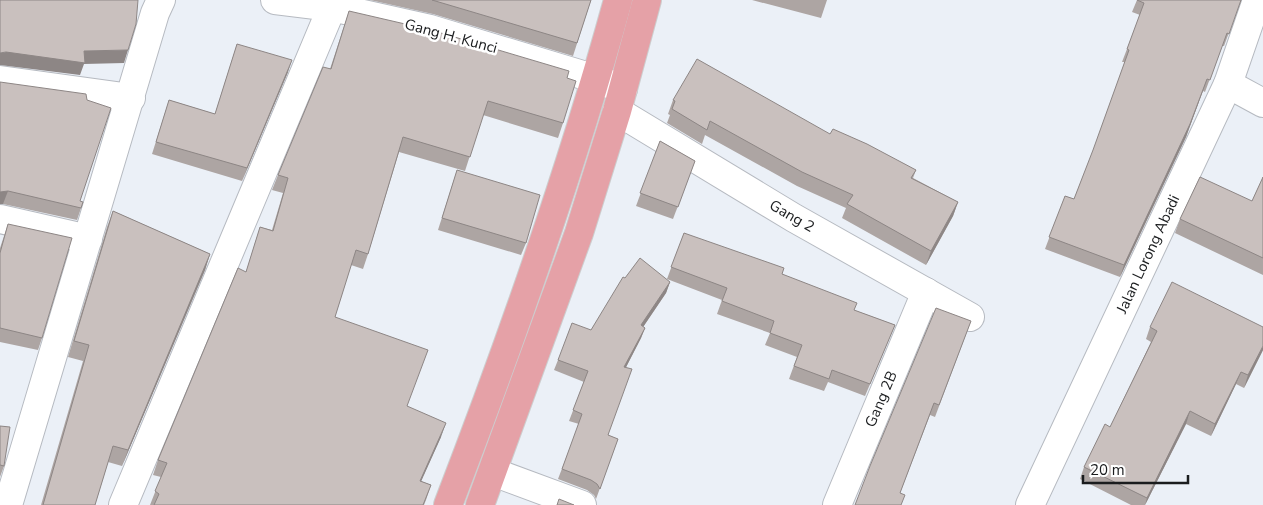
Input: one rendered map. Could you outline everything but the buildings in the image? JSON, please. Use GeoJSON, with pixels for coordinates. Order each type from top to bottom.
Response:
{"type":"FeatureCollection","features":[{"type":"Feature","properties":{"kind":"main road"},"geometry":{"type":"LineString","coordinates":[[448,505],[490,396],[536,266],[596,79],[618,0]]}},
{"type":"Feature","properties":{"kind":"main road"},"geometry":{"type":"LineString","coordinates":[[480,505],[494,472],[579,233],[620,100],[647,0]]}},
{"type":"Feature","properties":{"kind":"street"},"geometry":{"type":"LineString","coordinates":[[8,505],[155,13],[161,0]]}},
{"type":"Feature","properties":{"kind":"street","name":"Gang H. Kunci"},"geometry":{"type":"LineString","coordinates":[[275,0],[332,7],[430,29],[596,79],[620,100]]}},
{"type":"Feature","properties":{"kind":"street","name":"Jalan Lorong Abadi"},"geometry":{"type":"LineString","coordinates":[[1030,505],[1228,84],[1257,0]]}},
{"type":"Feature","properties":{"kind":"street"},"geometry":{"type":"LineString","coordinates":[[124,505],[332,7]]}},
{"type":"Feature","properties":{"kind":"street"},"geometry":{"type":"LineString","coordinates":[[0,80],[131,98]]}},
{"type":"Feature","properties":{"kind":"street"},"geometry":{"type":"LineString","coordinates":[[1228,84],[1263,103]]}},
{"type":"Feature","properties":{"kind":"street","name":"Gang 2"},"geometry":{"type":"LineString","coordinates":[[620,100],[794,218],[970,316]]}},
{"type":"Feature","properties":{"kind":"street"},"geometry":{"type":"LineString","coordinates":[[0,219],[88,239]]}},
{"type":"Feature","properties":{"kind":"street","name":"Gang 2B"},"geometry":{"type":"LineString","coordinates":[[836,505],[926,292]]}},
{"type":"Feature","properties":{"kind":"street"},"geometry":{"type":"LineString","coordinates":[[494,472],[582,505]]}}]}
